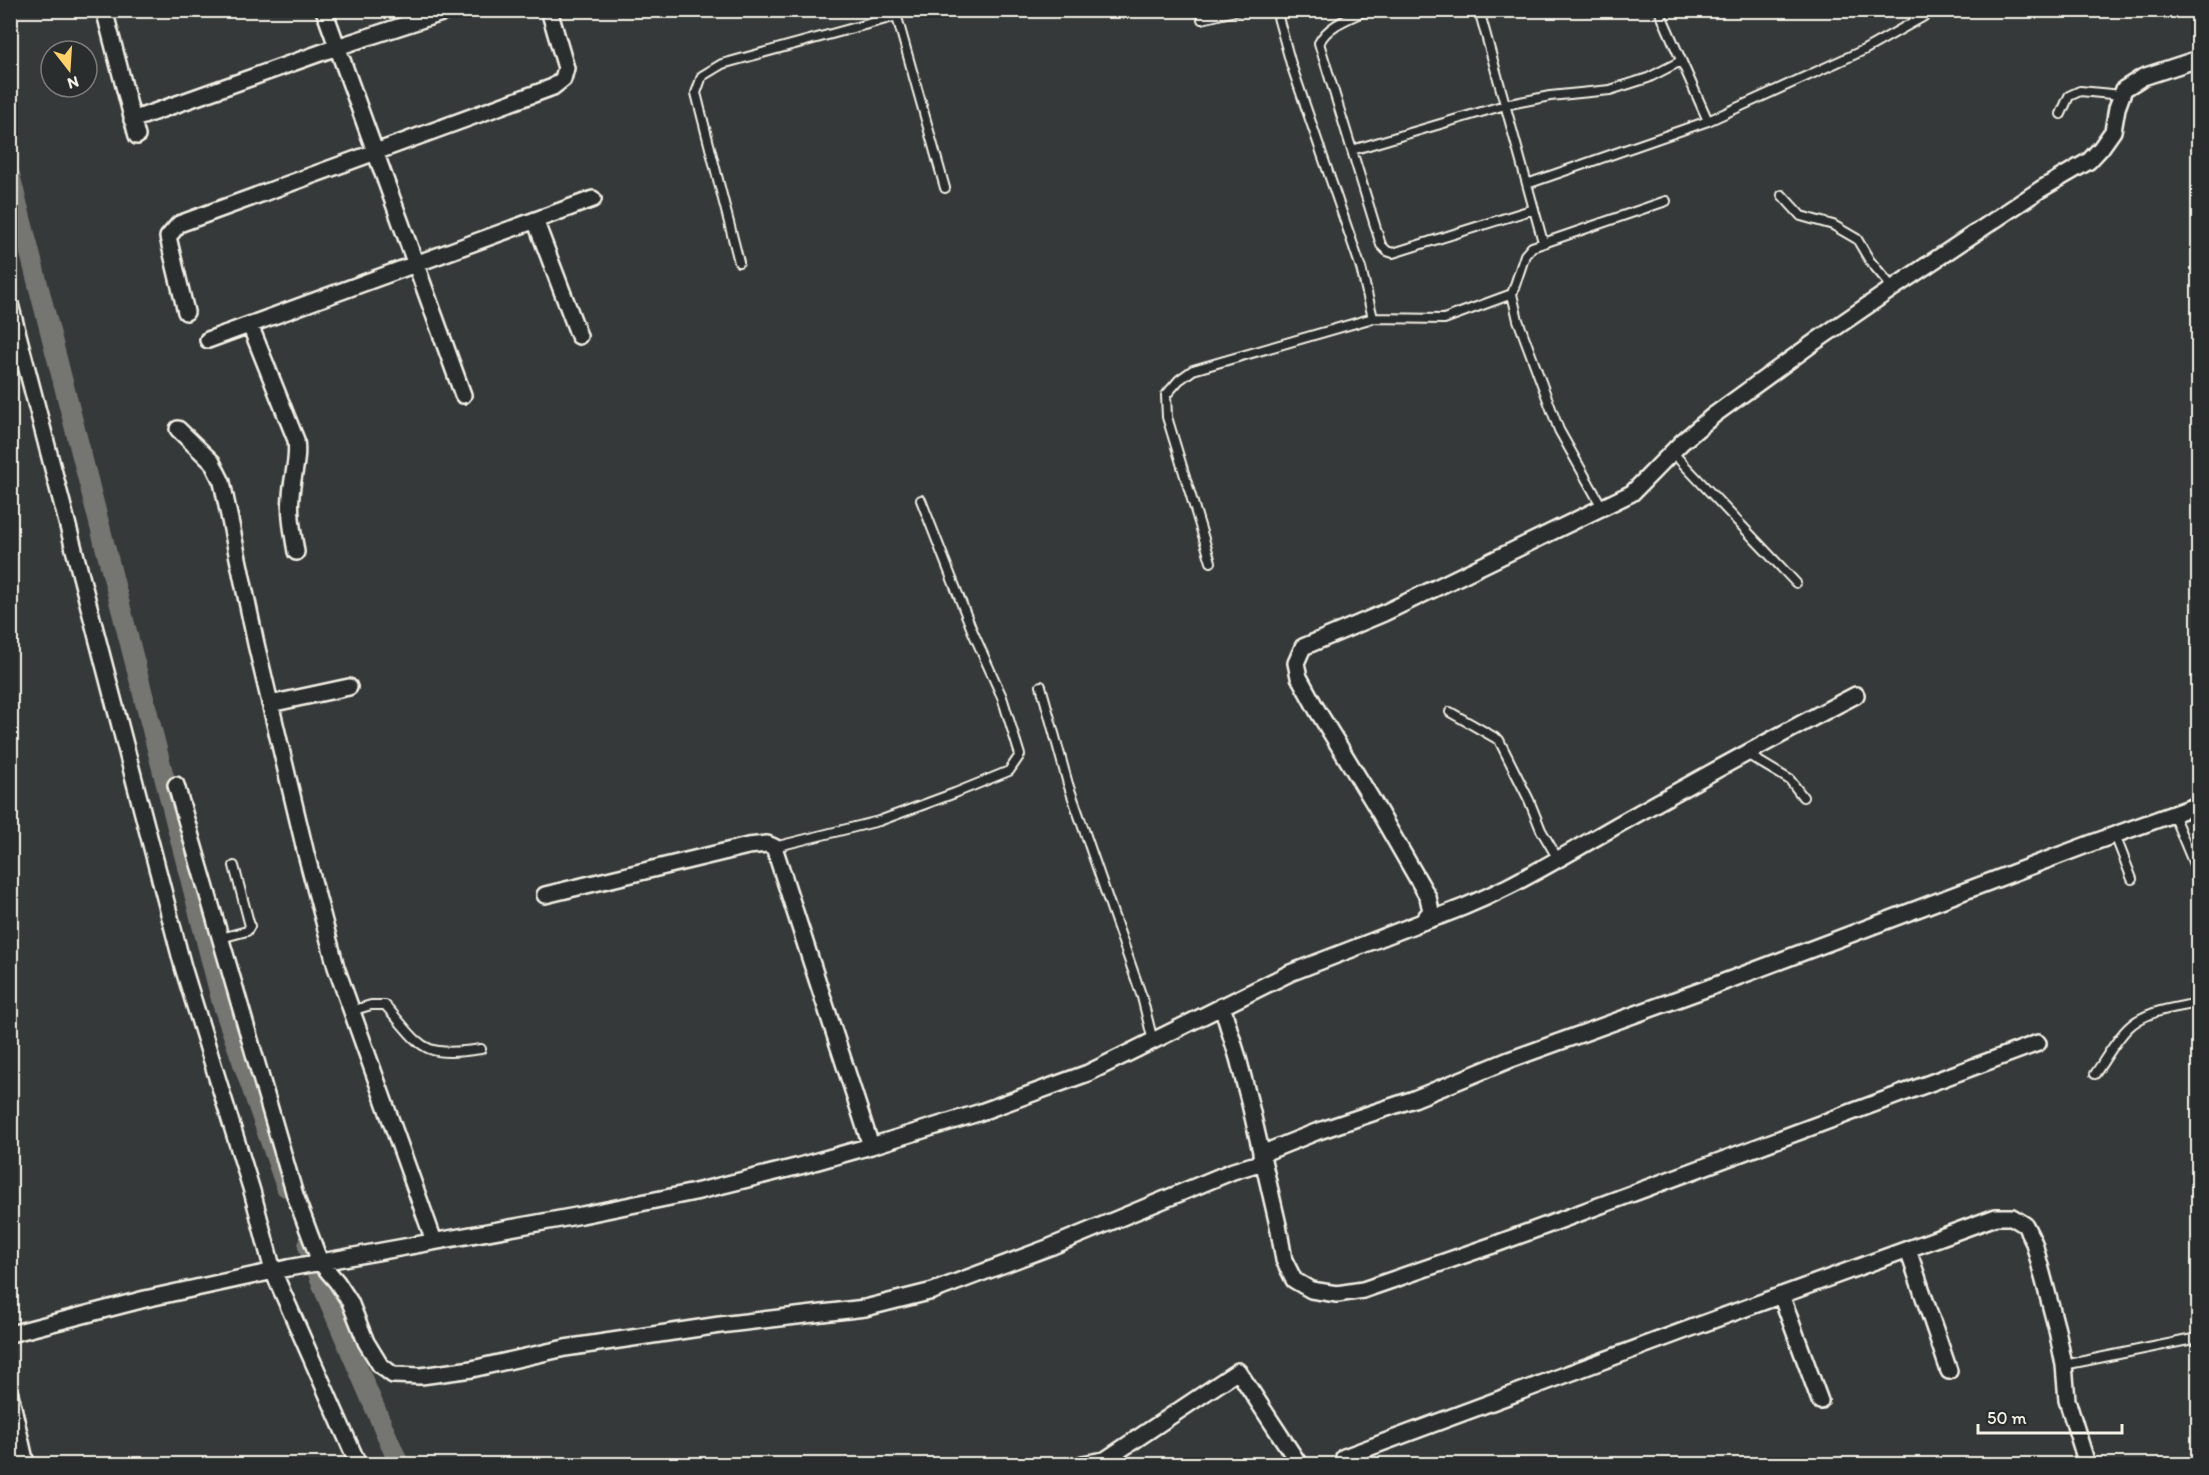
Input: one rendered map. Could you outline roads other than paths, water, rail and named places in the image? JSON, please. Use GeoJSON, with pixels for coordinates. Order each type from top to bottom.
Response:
{"type":"FeatureCollection","features":[{"type":"Feature","properties":{"kind":"street"},"geometry":{"type":"LineString","coordinates":[[108,10],[106,17],[137,136]]}},
{"type":"Feature","properties":{"kind":"street"},"geometry":{"type":"LineString","coordinates":[[324,10],[463,395]]}},
{"type":"Feature","properties":{"kind":"street"},"geometry":{"type":"LineString","coordinates":[[132,120],[338,47],[451,10]]}},
{"type":"Feature","properties":{"kind":"street"},"geometry":{"type":"LineString","coordinates":[[186,312],[168,237],[179,224],[553,87],[563,79],[566,68],[549,10]]}},
{"type":"Feature","properties":{"kind":"street"},"geometry":{"type":"LineString","coordinates":[[1422,922],[1431,911],[1428,897],[1299,677],[1296,663],[1303,647],[1384,613],[1632,493],[1672,452],[1714,415],[1893,288],[2041,189],[2089,161],[2113,131],[2124,89],[2143,77],[2199,59]]}},
{"type":"Feature","properties":{"kind":"street"},"geometry":{"type":"LineString","coordinates":[[208,340],[592,199]]}},
{"type":"Feature","properties":{"kind":"street"},"geometry":{"type":"LineString","coordinates":[[535,220],[579,336]]}},
{"type":"Feature","properties":{"kind":"street"},"geometry":{"type":"LineString","coordinates":[[10,304],[183,967],[252,1191],[358,1464]]}},
{"type":"Feature","properties":{"kind":"street"},"geometry":{"type":"LineString","coordinates":[[250,325],[296,441],[298,456],[290,497],[296,552]]}},
{"type":"Feature","properties":{"kind":"street"},"geometry":{"type":"LineString","coordinates":[[178,429],[212,462],[222,482],[270,704],[336,967],[434,1241]]}},
{"type":"Feature","properties":{"kind":"street"},"geometry":{"type":"LineString","coordinates":[[270,704],[349,687]]}},
{"type":"Feature","properties":{"kind":"street"},"geometry":{"type":"LineString","coordinates":[[10,1334],[145,1299],[281,1269],[695,1192],[801,1166],[978,1113],[1088,1073],[1290,973],[1422,922],[1455,912],[1524,879],[1745,753],[1856,695]]}},
{"type":"Feature","properties":{"kind":"street"},"geometry":{"type":"LineString","coordinates":[[176,785],[295,1195],[318,1262],[337,1282],[350,1302],[366,1342],[380,1365],[393,1374],[422,1376],[472,1369],[565,1348],[720,1325],[865,1308],[933,1291],[1050,1247],[1233,1171],[1316,1132],[1414,1099],[1509,1060],[2199,805]]}},
{"type":"Feature","properties":{"kind":"street"},"geometry":{"type":"LineString","coordinates":[[545,895],[748,846],[767,844],[774,846],[871,1146]]}},
{"type":"Feature","properties":{"kind":"street"},"geometry":{"type":"LineString","coordinates":[[1222,1006],[1238,1058],[1278,1225],[1284,1260],[1294,1280],[1311,1290],[1337,1294],[1364,1290],[1645,1189],[2038,1043]]}},
{"type":"Feature","properties":{"kind":"street"},"geometry":{"type":"LineString","coordinates":[[1344,1457],[1781,1294],[1996,1217],[2012,1217],[2025,1225],[2034,1244],[2064,1365],[2067,1400],[2087,1464]]}},
{"type":"Feature","properties":{"kind":"street"},"geometry":{"type":"LineString","coordinates":[[1908,1250],[1949,1371]]}},
{"type":"Feature","properties":{"kind":"street"},"geometry":{"type":"LineString","coordinates":[[1781,1294],[1820,1401]]}},
{"type":"Feature","properties":{"kind":"street"},"geometry":{"type":"LineString","coordinates":[[1082,1464],[1102,1462],[1238,1371],[1299,1464]]}},
{"type":"Feature","properties":{"kind":"street"},"geometry":{"type":"LineString","coordinates":[[10,1394],[26,1464]]}},
{"type":"Feature","properties":{"kind":"lane"},"geometry":{"type":"LineString","coordinates":[[1202,19],[1239,10]]}},
{"type":"Feature","properties":{"kind":"lane"},"geometry":{"type":"LineString","coordinates":[[1276,10],[1291,64],[1361,268],[1373,318]]}},
{"type":"Feature","properties":{"kind":"lane"},"geometry":{"type":"LineString","coordinates":[[1367,10],[1323,34],[1319,43],[1381,245],[1393,253],[1534,209]]}},
{"type":"Feature","properties":{"kind":"lane"},"geometry":{"type":"LineString","coordinates":[[1479,10],[1543,242]]}},
{"type":"Feature","properties":{"kind":"lane"},"geometry":{"type":"LineString","coordinates":[[1659,10],[1708,122]]}},
{"type":"Feature","properties":{"kind":"lane"},"geometry":{"type":"LineString","coordinates":[[1527,184],[1708,122],[1864,50],[1935,10]]}},
{"type":"Feature","properties":{"kind":"lane"},"geometry":{"type":"LineString","coordinates":[[739,262],[696,93],[702,76],[722,64],[896,13],[945,188]]}},
{"type":"Feature","properties":{"kind":"lane"},"geometry":{"type":"LineString","coordinates":[[1352,150],[1505,105],[1550,96],[1610,90],[1648,78],[1681,61]]}},
{"type":"Feature","properties":{"kind":"lane"},"geometry":{"type":"LineString","coordinates":[[2061,114],[2069,96],[2080,91],[2122,95]]}},
{"type":"Feature","properties":{"kind":"lane"},"geometry":{"type":"LineString","coordinates":[[1782,195],[1801,216],[1833,225],[1857,240],[1870,261],[1893,288]]}},
{"type":"Feature","properties":{"kind":"lane"},"geometry":{"type":"LineString","coordinates":[[1602,507],[1559,430],[1518,320],[1512,294],[1526,255],[1532,247],[1666,201]]}},
{"type":"Feature","properties":{"kind":"lane"},"geometry":{"type":"LineString","coordinates":[[1211,562],[1167,417],[1166,395],[1179,380],[1193,370],[1373,318],[1444,319],[1512,294]]}},
{"type":"Feature","properties":{"kind":"lane"},"geometry":{"type":"LineString","coordinates":[[1672,452],[1796,583]]}},
{"type":"Feature","properties":{"kind":"lane"},"geometry":{"type":"LineString","coordinates":[[774,846],[879,821],[945,797],[1009,771],[1020,755],[1002,697],[972,630],[921,500]]}},
{"type":"Feature","properties":{"kind":"lane"},"geometry":{"type":"LineString","coordinates":[[1041,686],[1068,784],[1142,997],[1153,1041]]}},
{"type":"Feature","properties":{"kind":"lane"},"geometry":{"type":"LineString","coordinates":[[1450,712],[1499,740],[1525,791],[1541,830],[1558,859]]}},
{"type":"Feature","properties":{"kind":"lane"},"geometry":{"type":"LineString","coordinates":[[1745,753],[1790,780],[1803,797]]}},
{"type":"Feature","properties":{"kind":"lane"},"geometry":{"type":"LineString","coordinates":[[2173,814],[2199,874]]}},
{"type":"Feature","properties":{"kind":"lane"},"geometry":{"type":"LineString","coordinates":[[2115,835],[2132,879]]}},
{"type":"Feature","properties":{"kind":"lane"},"geometry":{"type":"LineString","coordinates":[[221,938],[247,932],[250,926],[234,866]]}},
{"type":"Feature","properties":{"kind":"lane"},"geometry":{"type":"LineString","coordinates":[[2095,1074],[2128,1028],[2163,1010],[2199,1003]]}},
{"type":"Feature","properties":{"kind":"lane"},"geometry":{"type":"LineString","coordinates":[[351,1011],[371,1005],[385,1005],[411,1038],[427,1049],[450,1053],[481,1049]]}},
{"type":"Feature","properties":{"kind":"lane"},"geometry":{"type":"LineString","coordinates":[[2064,1365],[2199,1338]]}},
{"type":"Feature","properties":{"kind":"waterway"},"geometry":{"type":"LineString","coordinates":[[10,175],[222,1003],[286,1187]]}},
{"type":"Feature","properties":{"kind":"waterway"},"geometry":{"type":"LineString","coordinates":[[308,1246],[325,1292],[399,1464]]}}]}
